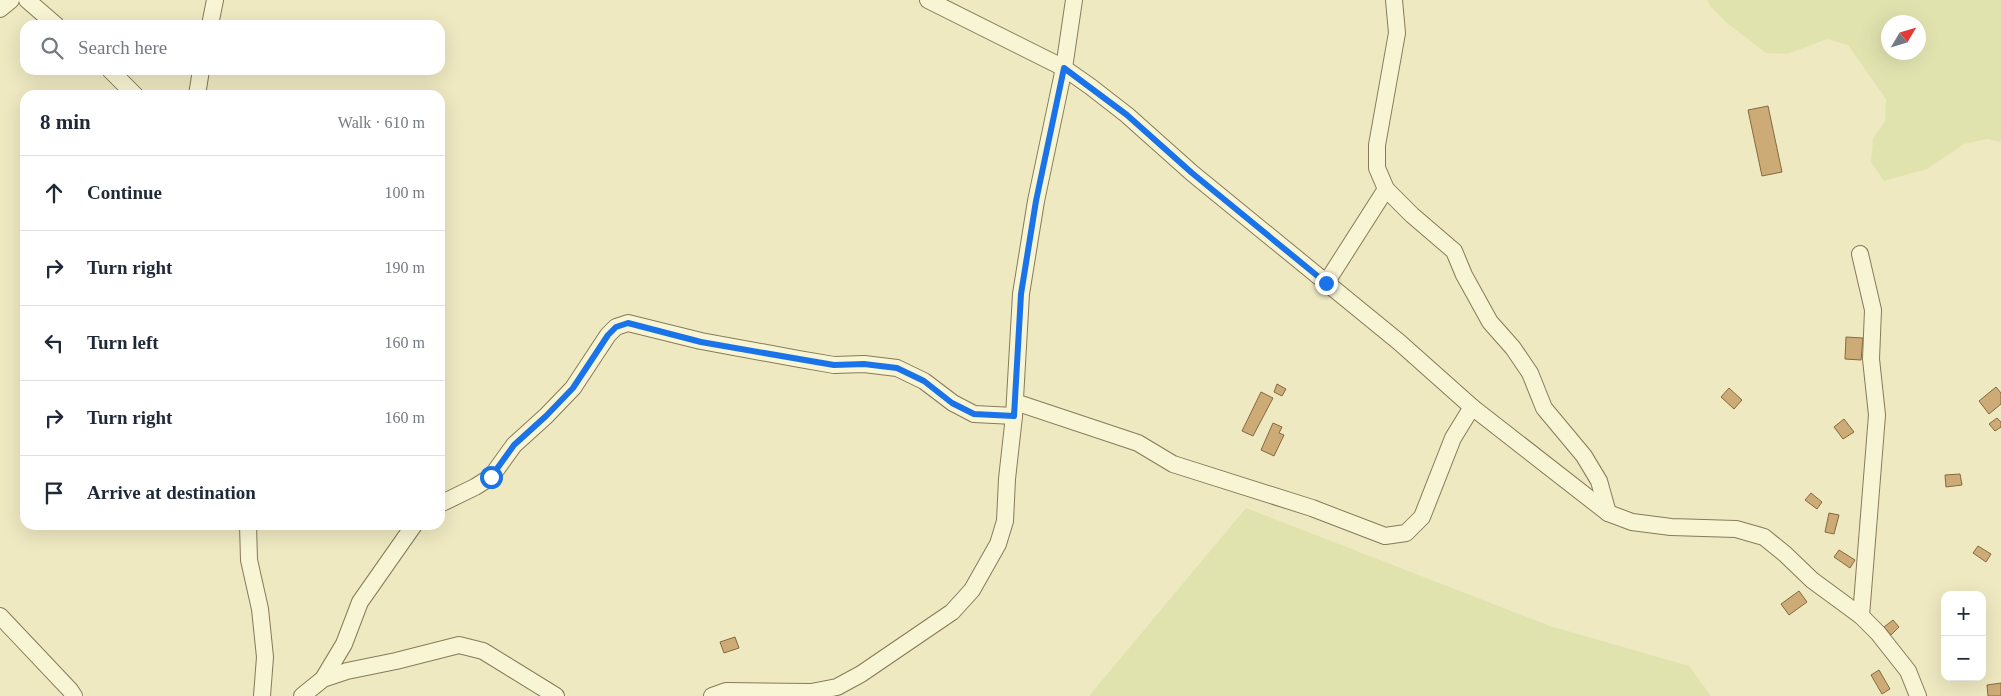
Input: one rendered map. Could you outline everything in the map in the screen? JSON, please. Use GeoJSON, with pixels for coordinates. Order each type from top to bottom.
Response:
{"type":"FeatureCollection","features":[{"type":"Feature","properties":{"kind":"street"},"geometry":{"type":"LineString","coordinates":[[0,9],[11,0]]}},
{"type":"Feature","properties":{"kind":"street"},"geometry":{"type":"LineString","coordinates":[[27,0],[50,20]]}},
{"type":"Feature","properties":{"kind":"street"},"geometry":{"type":"LineString","coordinates":[[211,20],[215,0]]}},
{"type":"Feature","properties":{"kind":"street"},"geometry":{"type":"LineString","coordinates":[[928,0],[1064,68],[1127,115],[1192,173],[1399,342],[1472,407],[1608,512],[1632,522],[1670,527],[1736,529],[1764,537],[1812,580],[1861,616],[1878,633],[1908,672],[1918,696]]}},
{"type":"Feature","properties":{"kind":"street"},"geometry":{"type":"LineString","coordinates":[[712,696],[726,691],[810,694],[837,687],[861,674],[952,612],[972,590],[998,544],[1005,521],[1007,479],[1015,409],[1021,294],[1038,192],[1064,68],[1074,0]]}},
{"type":"Feature","properties":{"kind":"street"},"geometry":{"type":"LineString","coordinates":[[1393,4],[1397,34],[1377,145],[1377,168],[1386,189],[1412,215],[1454,251],[1464,275],[1490,322],[1513,348],[1530,374],[1544,408],[1584,456],[1599,481],[1608,512]]}},
{"type":"Feature","properties":{"kind":"street"},"geometry":{"type":"LineString","coordinates":[[115,75],[130,90]]}},
{"type":"Feature","properties":{"kind":"street"},"geometry":{"type":"LineString","coordinates":[[189,90],[200,75]]}},
{"type":"Feature","properties":{"kind":"street"},"geometry":{"type":"LineString","coordinates":[[198,90],[201,75]]}},
{"type":"Feature","properties":{"kind":"street"},"geometry":{"type":"LineString","coordinates":[[1326,283],[1386,189]]}},
{"type":"Feature","properties":{"kind":"street"},"geometry":{"type":"LineString","coordinates":[[1860,254],[1873,310],[1871,359],[1877,415],[1872,499],[1865,554],[1861,616]]}},
{"type":"Feature","properties":{"kind":"street"},"geometry":{"type":"LineString","coordinates":[[445,502],[491,477],[514,445],[573,388],[608,335],[616,327],[628,323],[701,342],[834,365],[864,364],[897,368],[924,381],[952,403],[974,414],[1015,409],[1138,443],[1173,464],[1312,508],[1385,536],[1406,533],[1422,517],[1454,438],[1472,407]]}},
{"type":"Feature","properties":{"kind":"street"},"geometry":{"type":"LineString","coordinates":[[248,530],[249,560],[260,609],[265,657],[262,696]]}},
{"type":"Feature","properties":{"kind":"street"},"geometry":{"type":"LineString","coordinates":[[302,696],[323,679],[344,644],[360,602],[410,530]]}},
{"type":"Feature","properties":{"kind":"street"},"geometry":{"type":"LineString","coordinates":[[0,616],[74,696]]}},
{"type":"Feature","properties":{"kind":"street"},"geometry":{"type":"LineString","coordinates":[[323,679],[347,671],[459,645],[483,651],[556,696]]}},
{"type":"Feature","properties":{"kind":"green space"},"geometry":{"type":"Polygon","coordinates":[[[1707,0],[2001,0],[2001,142],[1987,139],[1964,144],[1927,169],[1884,181],[1871,162],[1873,139],[1885,121],[1886,99],[1848,45],[1827,39],[1787,54],[1766,53],[1727,23],[1711,7],[1707,0]]]}},
{"type":"Feature","properties":{"kind":"green space"},"geometry":{"type":"Polygon","coordinates":[[[1246,508],[1550,626],[1689,666],[1711,696],[1089,696],[1246,508]]]}},
{"type":"Feature","properties":{"kind":"building"},"geometry":{"type":"Polygon","coordinates":[[[1768,106],[1782,172],[1762,176],[1748,110],[1768,106]]]}},
{"type":"Feature","properties":{"kind":"building"},"geometry":{"type":"Polygon","coordinates":[[[1846,337],[1863,338],[1861,360],[1845,359],[1846,337]]]}},
{"type":"Feature","properties":{"kind":"building"},"geometry":{"type":"Polygon","coordinates":[[[1277,384],[1286,389],[1282,396],[1274,392],[1277,384]]]}},
{"type":"Feature","properties":{"kind":"building"},"geometry":{"type":"Polygon","coordinates":[[[1996,387],[2001,393],[2001,404],[1989,414],[1979,401],[1996,387]]]}},
{"type":"Feature","properties":{"kind":"building"},"geometry":{"type":"Polygon","coordinates":[[[1729,388],[1742,400],[1734,409],[1721,397],[1729,388]]]}},
{"type":"Feature","properties":{"kind":"building"},"geometry":{"type":"Polygon","coordinates":[[[1261,392],[1273,398],[1253,436],[1242,431],[1261,392]]]}},
{"type":"Feature","properties":{"kind":"building"},"geometry":{"type":"Polygon","coordinates":[[[1997,418],[2001,422],[2001,427],[1995,431],[1989,424],[1997,418]]]}},
{"type":"Feature","properties":{"kind":"building"},"geometry":{"type":"Polygon","coordinates":[[[1844,419],[1854,432],[1843,439],[1834,427],[1844,419]]]}},
{"type":"Feature","properties":{"kind":"building"},"geometry":{"type":"Polygon","coordinates":[[[1273,423],[1282,427],[1279,433],[1284,435],[1274,456],[1261,450],[1273,423]]]}},
{"type":"Feature","properties":{"kind":"building"},"geometry":{"type":"Polygon","coordinates":[[[1960,474],[1962,485],[1946,487],[1945,475],[1960,474]]]}},
{"type":"Feature","properties":{"kind":"building"},"geometry":{"type":"Polygon","coordinates":[[[1811,493],[1822,502],[1817,509],[1805,500],[1811,493]]]}},
{"type":"Feature","properties":{"kind":"building"},"geometry":{"type":"Polygon","coordinates":[[[1829,513],[1839,515],[1834,534],[1825,532],[1829,513]]]}},
{"type":"Feature","properties":{"kind":"building"},"geometry":{"type":"Polygon","coordinates":[[[1978,546],[1991,554],[1986,562],[1973,553],[1978,546]]]}},
{"type":"Feature","properties":{"kind":"building"},"geometry":{"type":"Polygon","coordinates":[[[1839,550],[1855,560],[1850,568],[1834,557],[1839,550]]]}},
{"type":"Feature","properties":{"kind":"building"},"geometry":{"type":"Polygon","coordinates":[[[1799,591],[1807,602],[1789,615],[1781,604],[1799,591]]]}},
{"type":"Feature","properties":{"kind":"building"},"geometry":{"type":"Polygon","coordinates":[[[1893,620],[1899,627],[1891,635],[1884,627],[1893,620]]]}},
{"type":"Feature","properties":{"kind":"building"},"geometry":{"type":"Polygon","coordinates":[[[735,637],[739,648],[724,653],[720,642],[735,637]]]}},
{"type":"Feature","properties":{"kind":"building"},"geometry":{"type":"Polygon","coordinates":[[[1879,670],[1890,689],[1882,694],[1871,675],[1879,670]]]}},
{"type":"Feature","properties":{"kind":"building"},"geometry":{"type":"Polygon","coordinates":[[[2001,683],[2001,696],[1988,696],[1987,685],[2001,683]]]}},
{"type":"Feature","properties":{"kind":"route"},"geometry":{"type":"LineString","coordinates":[[491,477],[514,445],[573,388],[608,335],[616,327],[628,323],[654,328],[701,342],[834,365],[864,364],[897,368],[924,381],[952,403],[974,414],[1014,416],[1021,294],[1036,201],[1064,68],[1127,115],[1192,173],[1326,283]]}}]}
